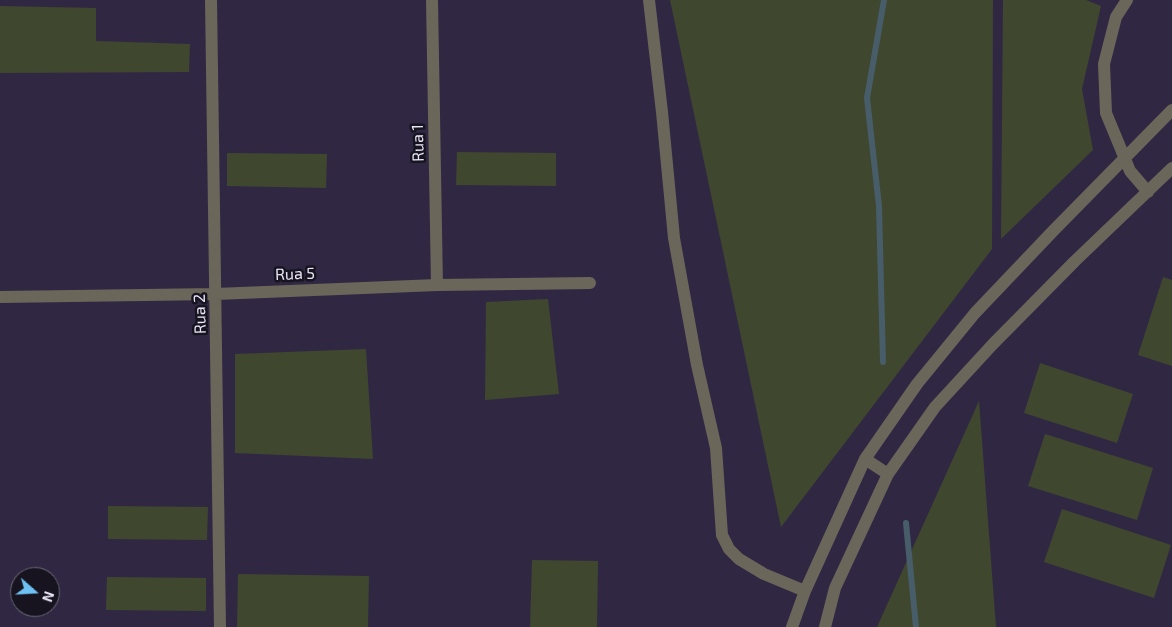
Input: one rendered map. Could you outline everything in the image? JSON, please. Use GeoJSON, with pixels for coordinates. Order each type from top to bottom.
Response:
{"type":"FeatureCollection","features":[{"type":"Feature","properties":{"kind":"street","name":"Rua 2"},"geometry":{"type":"LineString","coordinates":[[211,0],[220,627]]}},
{"type":"Feature","properties":{"kind":"street","name":"Rua 1"},"geometry":{"type":"LineString","coordinates":[[432,0],[437,285]]}},
{"type":"Feature","properties":{"kind":"street"},"geometry":{"type":"LineString","coordinates":[[649,0],[674,238],[697,365],[716,448],[722,535],[729,549],[740,558],[764,574],[805,591]]}},
{"type":"Feature","properties":{"kind":"street"},"geometry":{"type":"LineString","coordinates":[[1127,0],[1116,17],[1104,64],[1106,113],[1123,158],[1138,182],[1148,192]]}},
{"type":"Feature","properties":{"kind":"street"},"geometry":{"type":"LineString","coordinates":[[792,627],[805,591],[865,458],[917,384],[975,313],[1123,158],[1172,110]]}},
{"type":"Feature","properties":{"kind":"street"},"geometry":{"type":"LineString","coordinates":[[825,627],[835,588],[888,474],[935,407],[993,344],[1075,261],[1172,168]]}},
{"type":"Feature","properties":{"kind":"street","name":"Rua 5"},"geometry":{"type":"LineString","coordinates":[[0,297],[216,294],[437,285],[590,283]]}},
{"type":"Feature","properties":{"kind":"street"},"geometry":{"type":"LineString","coordinates":[[865,458],[888,474]]}},
{"type":"Feature","properties":{"kind":"green space"},"geometry":{"type":"Polygon","coordinates":[[[670,0],[993,0],[992,249],[781,527],[670,0]]]}},
{"type":"Feature","properties":{"kind":"green space"},"geometry":{"type":"Polygon","coordinates":[[[1003,0],[1086,0],[1101,6],[1082,89],[1093,150],[1001,239],[1003,0]]]}},
{"type":"Feature","properties":{"kind":"green space"},"geometry":{"type":"Polygon","coordinates":[[[0,6],[96,8],[96,41],[190,44],[189,72],[0,73],[0,6]]]}},
{"type":"Feature","properties":{"kind":"green space"},"geometry":{"type":"Polygon","coordinates":[[[457,152],[556,153],[556,186],[456,185],[457,152]]]}},
{"type":"Feature","properties":{"kind":"green space"},"geometry":{"type":"Polygon","coordinates":[[[227,153],[327,154],[326,188],[227,186],[227,153]]]}},
{"type":"Feature","properties":{"kind":"green space"},"geometry":{"type":"Polygon","coordinates":[[[1163,277],[1172,280],[1172,366],[1138,355],[1163,277]]]}},
{"type":"Feature","properties":{"kind":"green space"},"geometry":{"type":"Polygon","coordinates":[[[548,299],[559,394],[485,400],[486,302],[548,299]]]}},
{"type":"Feature","properties":{"kind":"green space"},"geometry":{"type":"Polygon","coordinates":[[[366,349],[373,459],[235,453],[235,354],[366,349]]]}},
{"type":"Feature","properties":{"kind":"green space"},"geometry":{"type":"Polygon","coordinates":[[[1040,363],[1133,394],[1117,443],[1024,413],[1040,363]]]}},
{"type":"Feature","properties":{"kind":"green space"},"geometry":{"type":"Polygon","coordinates":[[[979,401],[996,627],[877,627],[979,401]]]}},
{"type":"Feature","properties":{"kind":"green space"},"geometry":{"type":"Polygon","coordinates":[[[1045,434],[1153,468],[1137,520],[1028,486],[1045,434]]]}},
{"type":"Feature","properties":{"kind":"green space"},"geometry":{"type":"Polygon","coordinates":[[[108,506],[208,507],[207,540],[108,539],[108,506]]]}},
{"type":"Feature","properties":{"kind":"green space"},"geometry":{"type":"Polygon","coordinates":[[[1062,509],[1171,545],[1154,598],[1044,562],[1062,509]]]}},
{"type":"Feature","properties":{"kind":"green space"},"geometry":{"type":"Polygon","coordinates":[[[532,560],[598,561],[597,627],[530,627],[532,560]]]}},
{"type":"Feature","properties":{"kind":"green space"},"geometry":{"type":"Polygon","coordinates":[[[238,574],[369,576],[368,627],[237,627],[238,574]]]}},
{"type":"Feature","properties":{"kind":"green space"},"geometry":{"type":"Polygon","coordinates":[[[107,577],[206,578],[206,611],[106,610],[107,577]]]}},
{"type":"Feature","properties":{"kind":"waterway"},"geometry":{"type":"LineString","coordinates":[[883,362],[879,206],[867,98],[884,0]]}},
{"type":"Feature","properties":{"kind":"waterway"},"geometry":{"type":"LineString","coordinates":[[906,523],[916,627]]}}]}
